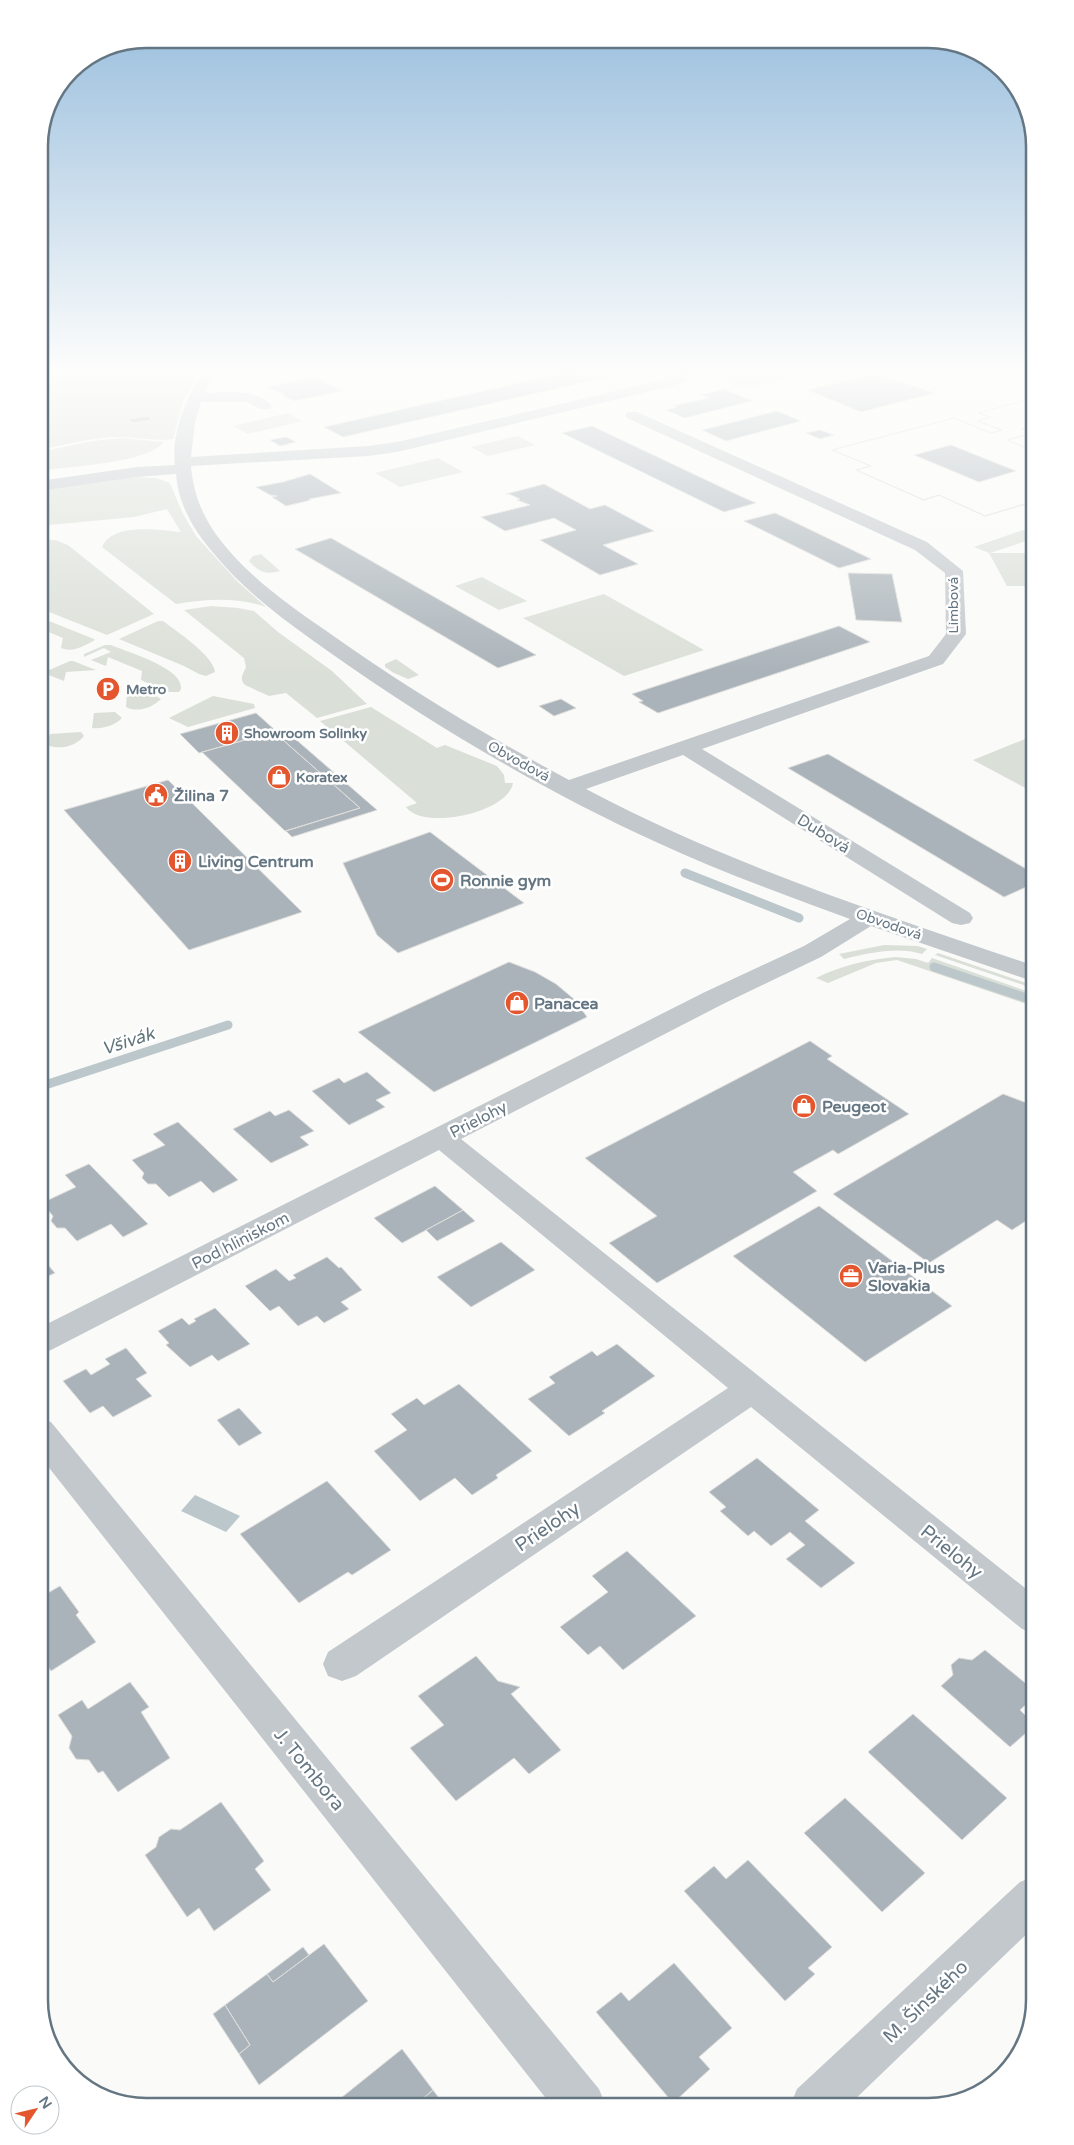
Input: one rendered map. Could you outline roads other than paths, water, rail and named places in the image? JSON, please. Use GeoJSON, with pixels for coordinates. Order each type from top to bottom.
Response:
{"type":"FeatureCollection","features":[{"type":"Feature","properties":{"kind":"street"},"geometry":{"type":"LineString","coordinates":[[48,476],[66,473]]}},
{"type":"Feature","properties":{"kind":"street"},"geometry":{"type":"LineString","coordinates":[[48,485],[129,473]]}},
{"type":"Feature","properties":{"kind":"street","name":"Obvodová"},"geometry":{"type":"LineString","coordinates":[[183,473],[187,495],[194,512],[226,557],[248,578],[300,621],[367,670],[474,736],[568,788],[665,837],[782,886],[1026,971]]}},
{"type":"Feature","properties":{"kind":"street","name":"Limbová"},"geometry":{"type":"LineString","coordinates":[[568,788],[936,660],[956,634],[954,571],[921,546],[760,473]]}},
{"type":"Feature","properties":{"kind":"street","name":"Dubová"},"geometry":{"type":"LineString","coordinates":[[686,748],[961,918]]}},
{"type":"Feature","properties":{"kind":"street","name":"Prielohy"},"geometry":{"type":"LineString","coordinates":[[868,917],[848,933],[823,946],[705,1003],[441,1137],[1026,1611]]}},
{"type":"Feature","properties":{"kind":"street","name":"Pod hliniskom"},"geometry":{"type":"LineString","coordinates":[[48,1337],[441,1137]]}},
{"type":"Feature","properties":{"kind":"street","name":"Prielohy"},"geometry":{"type":"LineString","coordinates":[[342,1664],[752,1389]]}},
{"type":"Feature","properties":{"kind":"street","name":"J. Tombora"},"geometry":{"type":"LineString","coordinates":[[48,1442],[575,2098]]}},
{"type":"Feature","properties":{"kind":"street","name":"M. Šinského"},"geometry":{"type":"LineString","coordinates":[[823,2098],[1026,1906]]}},
{"type":"Feature","properties":{"kind":"waterway"},"geometry":{"type":"LineString","coordinates":[[685,873],[799,918]]}},
{"type":"Feature","properties":{"kind":"waterway"},"geometry":{"type":"LineString","coordinates":[[934,967],[1026,998]]}},
{"type":"Feature","properties":{"kind":"waterway","name":"Všivák"},"geometry":{"type":"LineString","coordinates":[[48,1084],[228,1025]]}},
{"type":"Feature","properties":{"kind":"place","name":"Metro"},"geometry":{"type":"Point","coordinates":[108,689]}},
{"type":"Feature","properties":{"kind":"place","name":"Showroom Solinky"},"geometry":{"type":"Point","coordinates":[227,733]}},
{"type":"Feature","properties":{"kind":"place","name":"Koratex"},"geometry":{"type":"Point","coordinates":[279,777]}},
{"type":"Feature","properties":{"kind":"place","name":"Žilina 7"},"geometry":{"type":"Point","coordinates":[156,795]}},
{"type":"Feature","properties":{"kind":"place","name":"Living Centrum"},"geometry":{"type":"Point","coordinates":[180,861]}},
{"type":"Feature","properties":{"kind":"place","name":"Ronnie gym"},"geometry":{"type":"Point","coordinates":[442,880]}},
{"type":"Feature","properties":{"kind":"place","name":"Panacea"},"geometry":{"type":"Point","coordinates":[517,1003]}},
{"type":"Feature","properties":{"kind":"place","name":"Peugeot"},"geometry":{"type":"Point","coordinates":[804,1106]}},
{"type":"Feature","properties":{"kind":"place","name":"Varia-Plus Slovakia"},"geometry":{"type":"Point","coordinates":[851,1276]}}]}
